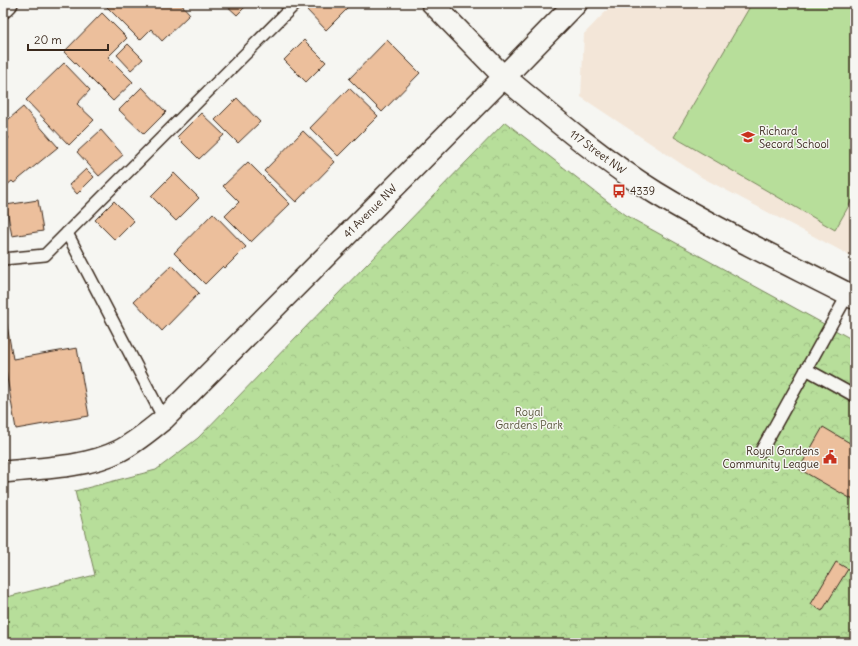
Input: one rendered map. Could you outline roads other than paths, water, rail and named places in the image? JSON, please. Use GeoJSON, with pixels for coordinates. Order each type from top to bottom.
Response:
{"type":"FeatureCollection","features":[{"type":"Feature","properties":{"kind":"street"},"geometry":{"type":"LineString","coordinates":[[3,7],[7,3]]}},
{"type":"Feature","properties":{"kind":"street","name":"117 Street NW"},"geometry":{"type":"LineString","coordinates":[[432,3],[504,77],[587,146],[656,193],[693,214],[851,296]]}},
{"type":"Feature","properties":{"kind":"street","name":"41 Avenue NW"},"geometry":{"type":"LineString","coordinates":[[3,472],[92,462],[118,452],[164,419],[576,3]]}},
{"type":"Feature","properties":{"kind":"lane"},"geometry":{"type":"LineString","coordinates":[[3,259],[45,255],[296,3]]}},
{"type":"Feature","properties":{"kind":"lane"},"geometry":{"type":"LineString","coordinates":[[67,233],[164,419]]}},
{"type":"Feature","properties":{"kind":"lane"},"geometry":{"type":"LineString","coordinates":[[761,451],[806,369],[851,296]]}},
{"type":"Feature","properties":{"kind":"lane"},"geometry":{"type":"LineString","coordinates":[[806,369],[855,396]]}},
{"type":"Feature","properties":{"kind":"place","name":"Richard Secord School"},"geometry":{"type":"Point","coordinates":[748,137]}},
{"type":"Feature","properties":{"kind":"place","name":"4339"},"geometry":{"type":"Point","coordinates":[619,191]}},
{"type":"Feature","properties":{"kind":"place","name":"Royal Gardens Community League"},"geometry":{"type":"Point","coordinates":[830,457]}},
{"type":"Feature","properties":{"kind":"park label","name":"Royal Gardens Park"},"geometry":{"type":"Point","coordinates":[529,418]}}]}
